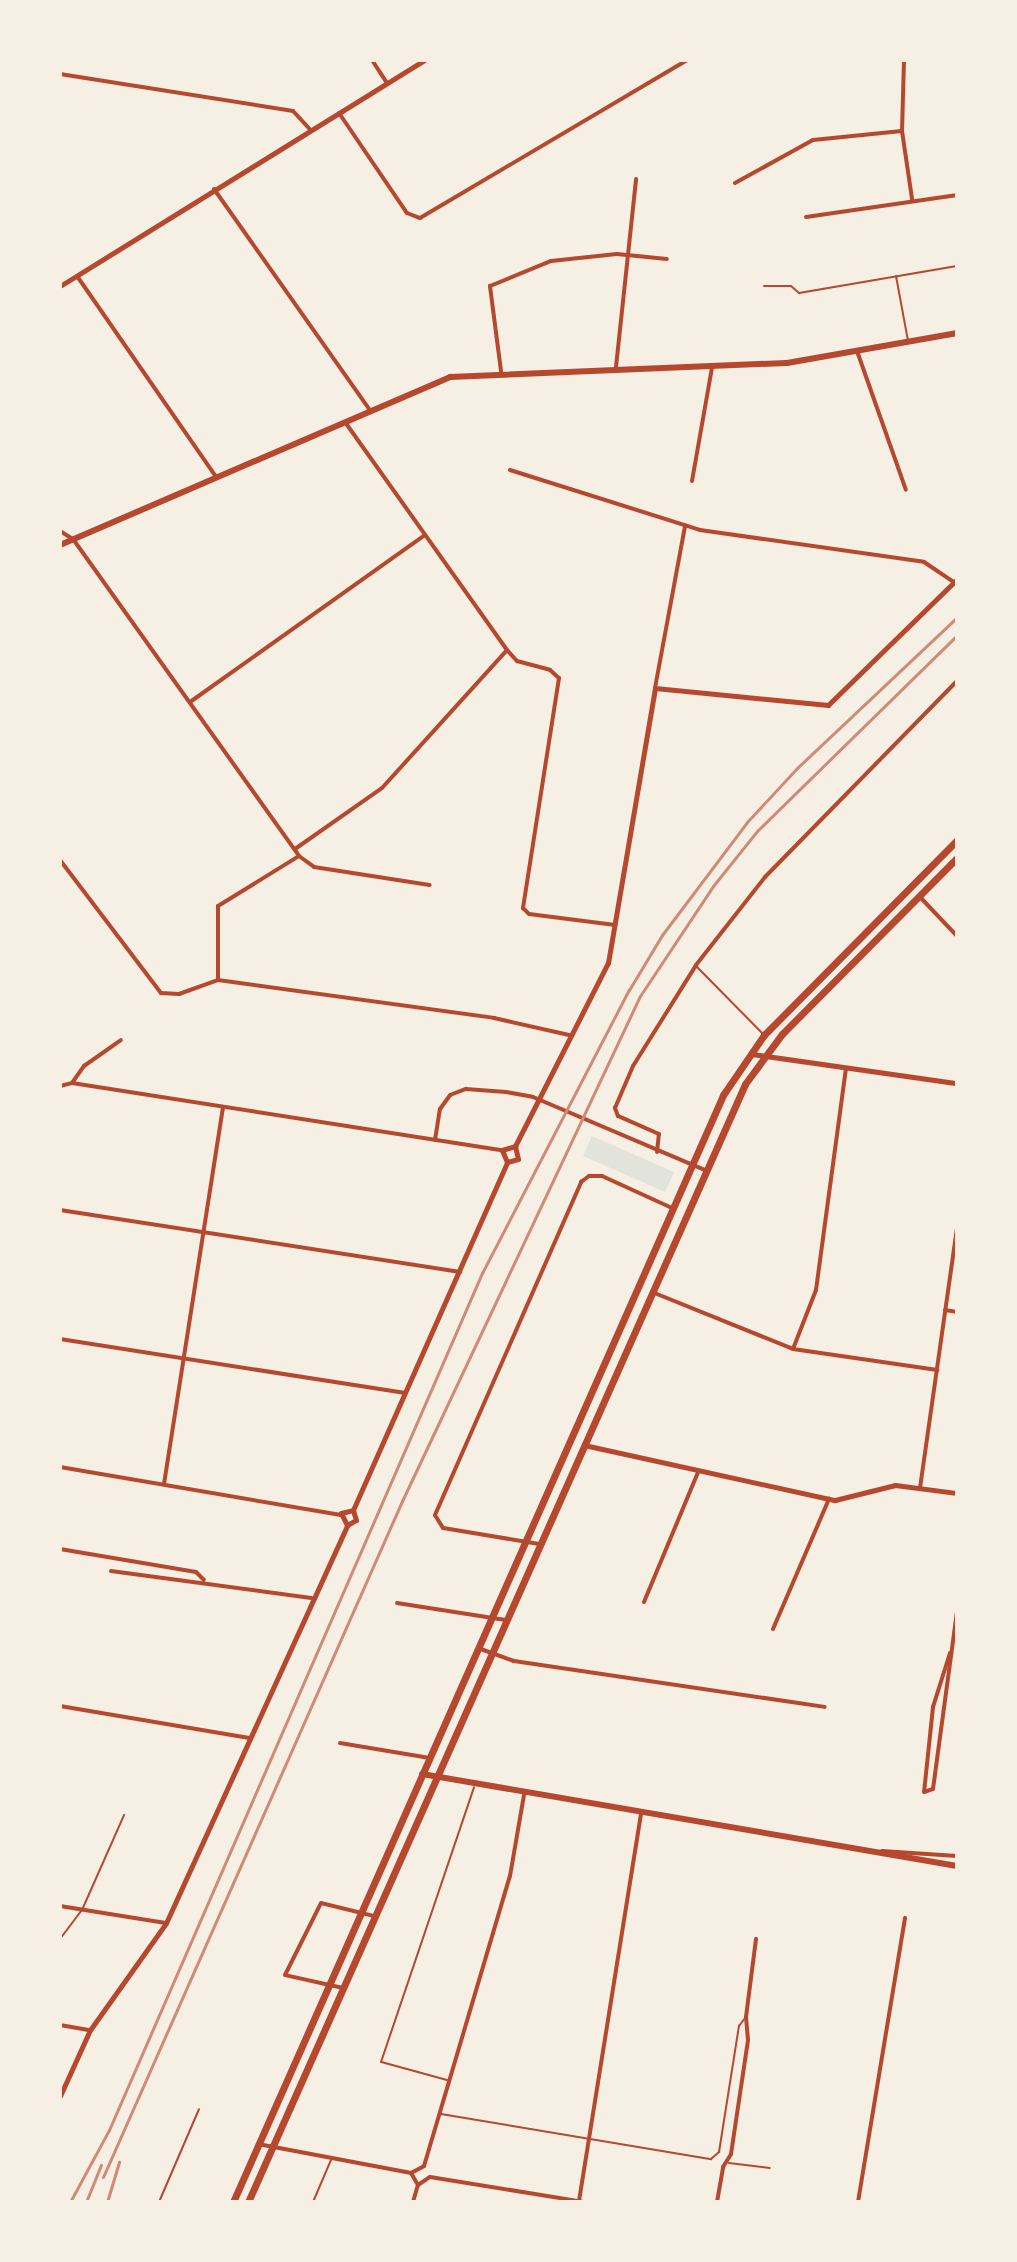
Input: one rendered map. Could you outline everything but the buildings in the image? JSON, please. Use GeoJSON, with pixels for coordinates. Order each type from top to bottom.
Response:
{"type":"FeatureCollection","features":[{"type":"Feature","properties":{"kind":"highway"},"geometry":{"type":"LineString","coordinates":[[233,2202],[723,1095],[764,1035],[957,840]]}},
{"type":"Feature","properties":{"kind":"highway"},"geometry":{"type":"LineString","coordinates":[[248,2202],[705,1170],[763,1055],[957,858]]}},
{"type":"Feature","properties":{"kind":"main road"},"geometry":{"type":"LineString","coordinates":[[60,545],[369,409],[450,377],[501,371],[787,363],[957,333]]}},
{"type":"Feature","properties":{"kind":"main road"},"geometry":{"type":"LineString","coordinates":[[422,1774],[474,1787],[957,1866]]}},
{"type":"Feature","properties":{"kind":"street"},"geometry":{"type":"LineString","coordinates":[[372,60],[387,83]]}},
{"type":"Feature","properties":{"kind":"street"},"geometry":{"type":"LineString","coordinates":[[60,286],[425,60]]}},
{"type":"Feature","properties":{"kind":"street"},"geometry":{"type":"LineString","coordinates":[[339,113],[407,213],[420,218],[687,60]]}},
{"type":"Feature","properties":{"kind":"street"},"geometry":{"type":"LineString","coordinates":[[904,60],[902,131],[912,199]]}},
{"type":"Feature","properties":{"kind":"street"},"geometry":{"type":"LineString","coordinates":[[60,74],[293,111],[311,130]]}},
{"type":"Feature","properties":{"kind":"street"},"geometry":{"type":"LineString","coordinates":[[735,183],[816,138],[902,131]]}},
{"type":"Feature","properties":{"kind":"street"},"geometry":{"type":"LineString","coordinates":[[616,367],[636,179]]}},
{"type":"Feature","properties":{"kind":"street"},"geometry":{"type":"LineString","coordinates":[[214,189],[369,409]]}},
{"type":"Feature","properties":{"kind":"street"},"geometry":{"type":"LineString","coordinates":[[806,217],[912,199],[957,195]]}},
{"type":"Feature","properties":{"kind":"street"},"geometry":{"type":"LineString","coordinates":[[501,371],[490,286],[551,261],[629,255],[667,259]]}},
{"type":"Feature","properties":{"kind":"street"},"geometry":{"type":"LineString","coordinates":[[77,276],[216,477]]}},
{"type":"Feature","properties":{"kind":"street"},"geometry":{"type":"LineString","coordinates":[[857,351],[906,490]]}},
{"type":"Feature","properties":{"kind":"street"},"geometry":{"type":"LineString","coordinates":[[692,481],[712,365]]}},
{"type":"Feature","properties":{"kind":"street"},"geometry":{"type":"LineString","coordinates":[[344,421],[507,650],[521,663],[553,671],[560,684],[523,908],[529,914],[615,925]]}},
{"type":"Feature","properties":{"kind":"street"},"geometry":{"type":"LineString","coordinates":[[510,470],[685,526],[919,560],[956,580],[828,705],[655,688]]}},
{"type":"Feature","properties":{"kind":"street"},"geometry":{"type":"LineString","coordinates":[[507,1162],[518,1159],[515,1146],[542,1087],[604,975],[685,526]]}},
{"type":"Feature","properties":{"kind":"street"},"geometry":{"type":"LineString","coordinates":[[60,531],[73,539],[299,856],[314,867],[430,885]]}},
{"type":"Feature","properties":{"kind":"street"},"geometry":{"type":"LineString","coordinates":[[190,702],[425,535]]}},
{"type":"Feature","properties":{"kind":"street"},"geometry":{"type":"LineString","coordinates":[[294,850],[382,788],[507,650]]}},
{"type":"Feature","properties":{"kind":"street"},"geometry":{"type":"LineString","coordinates":[[657,1152],[659,1134],[618,1116],[615,1108],[633,1066],[696,965],[765,877],[957,681]]}},
{"type":"Feature","properties":{"kind":"street"},"geometry":{"type":"LineString","coordinates":[[218,980],[218,906],[299,856]]}},
{"type":"Feature","properties":{"kind":"street"},"geometry":{"type":"LineString","coordinates":[[60,860],[156,990],[179,994],[218,980],[551,1027],[569,1035]]}},
{"type":"Feature","properties":{"kind":"street"},"geometry":{"type":"LineString","coordinates":[[919,896],[957,936]]}},
{"type":"Feature","properties":{"kind":"street"},"geometry":{"type":"LineString","coordinates":[[72,1083],[84,1066],[121,1040]]}},
{"type":"Feature","properties":{"kind":"street"},"geometry":{"type":"LineString","coordinates":[[750,1053],[957,1083]]}},
{"type":"Feature","properties":{"kind":"street"},"geometry":{"type":"LineString","coordinates":[[793,1349],[816,1290],[846,1068]]}},
{"type":"Feature","properties":{"kind":"street"},"geometry":{"type":"LineString","coordinates":[[60,1086],[72,1083],[502,1150],[515,1146]]}},
{"type":"Feature","properties":{"kind":"street"},"geometry":{"type":"LineString","coordinates":[[435,1140],[444,1101],[457,1091],[477,1089],[533,1097],[705,1170]]}},
{"type":"Feature","properties":{"kind":"street"},"geometry":{"type":"LineString","coordinates":[[164,1484],[223,1108]]}},
{"type":"Feature","properties":{"kind":"street"},"geometry":{"type":"LineString","coordinates":[[60,2096],[90,2030],[166,1923],[311,1598],[347,1525],[356,1520],[353,1510],[507,1162],[502,1150]]}},
{"type":"Feature","properties":{"kind":"street"},"geometry":{"type":"LineString","coordinates":[[539,1544],[443,1528],[435,1515],[581,1182],[602,1176],[672,1208]]}},
{"type":"Feature","properties":{"kind":"street"},"geometry":{"type":"LineString","coordinates":[[60,1210],[460,1272]]}},
{"type":"Feature","properties":{"kind":"street"},"geometry":{"type":"LineString","coordinates":[[920,1488],[957,1229]]}},
{"type":"Feature","properties":{"kind":"street"},"geometry":{"type":"LineString","coordinates":[[651,1292],[793,1349],[937,1370]]}},
{"type":"Feature","properties":{"kind":"street"},"geometry":{"type":"LineString","coordinates":[[945,1310],[957,1312]]}},
{"type":"Feature","properties":{"kind":"street"},"geometry":{"type":"LineString","coordinates":[[60,1339],[404,1393]]}},
{"type":"Feature","properties":{"kind":"street"},"geometry":{"type":"LineString","coordinates":[[583,1445],[829,1499],[887,1486],[957,1493]]}},
{"type":"Feature","properties":{"kind":"street"},"geometry":{"type":"LineString","coordinates":[[60,1467],[341,1515],[353,1510]]}},
{"type":"Feature","properties":{"kind":"street"},"geometry":{"type":"LineString","coordinates":[[644,1602],[699,1470]]}},
{"type":"Feature","properties":{"kind":"street"},"geometry":{"type":"LineString","coordinates":[[773,1629],[829,1499]]}},
{"type":"Feature","properties":{"kind":"street"},"geometry":{"type":"LineString","coordinates":[[341,1515],[347,1525]]}},
{"type":"Feature","properties":{"kind":"street"},"geometry":{"type":"LineString","coordinates":[[60,1549],[196,1572],[205,1581]]}},
{"type":"Feature","properties":{"kind":"street"},"geometry":{"type":"LineString","coordinates":[[111,1571],[195,1586],[205,1581],[311,1598]]}},
{"type":"Feature","properties":{"kind":"street"},"geometry":{"type":"LineString","coordinates":[[397,1603],[506,1620]]}},
{"type":"Feature","properties":{"kind":"street"},"geometry":{"type":"LineString","coordinates":[[950,1653],[933,1707],[924,1792],[933,1789],[957,1611]]}},
{"type":"Feature","properties":{"kind":"street"},"geometry":{"type":"LineString","coordinates":[[478,1648],[514,1661],[825,1707]]}},
{"type":"Feature","properties":{"kind":"street"},"geometry":{"type":"LineString","coordinates":[[60,1706],[249,1738]]}},
{"type":"Feature","properties":{"kind":"street"},"geometry":{"type":"LineString","coordinates":[[340,1743],[430,1758]]}},
{"type":"Feature","properties":{"kind":"street"},"geometry":{"type":"LineString","coordinates":[[430,2177],[424,2166],[510,1876],[524,1795]]}},
{"type":"Feature","properties":{"kind":"street"},"geometry":{"type":"LineString","coordinates":[[579,2201],[641,1814]]}},
{"type":"Feature","properties":{"kind":"street"},"geometry":{"type":"LineString","coordinates":[[868,1852],[913,1849],[957,1856]]}},
{"type":"Feature","properties":{"kind":"street"},"geometry":{"type":"LineString","coordinates":[[343,1988],[285,1975],[319,1905],[362,1911],[374,1916]]}},
{"type":"Feature","properties":{"kind":"street"},"geometry":{"type":"LineString","coordinates":[[60,1906],[166,1923]]}},
{"type":"Feature","properties":{"kind":"street"},"geometry":{"type":"LineString","coordinates":[[858,2202],[905,1918]]}},
{"type":"Feature","properties":{"kind":"street"},"geometry":{"type":"LineString","coordinates":[[717,2202],[723,2167],[729,2163],[748,2040],[746,2017],[756,1939]]}},
{"type":"Feature","properties":{"kind":"street"},"geometry":{"type":"LineString","coordinates":[[60,2025],[90,2030]]}},
{"type":"Feature","properties":{"kind":"street"},"geometry":{"type":"LineString","coordinates":[[258,2144],[271,2150],[411,2173],[424,2166]]}},
{"type":"Feature","properties":{"kind":"street"},"geometry":{"type":"LineString","coordinates":[[411,2173],[418,2185]]}},
{"type":"Feature","properties":{"kind":"street"},"geometry":{"type":"LineString","coordinates":[[413,2202],[418,2185],[430,2177],[585,2202]]}},
{"type":"Feature","properties":{"kind":"lane"},"geometry":{"type":"LineString","coordinates":[[764,286],[791,286],[799,293],[957,266]]}},
{"type":"Feature","properties":{"kind":"lane"},"geometry":{"type":"LineString","coordinates":[[896,276],[908,342]]}},
{"type":"Feature","properties":{"kind":"lane"},"geometry":{"type":"LineString","coordinates":[[696,965],[764,1035]]}},
{"type":"Feature","properties":{"kind":"lane"},"geometry":{"type":"LineString","coordinates":[[448,2080],[381,2062],[474,1787]]}},
{"type":"Feature","properties":{"kind":"lane"},"geometry":{"type":"LineString","coordinates":[[60,1939],[82,1910],[124,1815]]}},
{"type":"Feature","properties":{"kind":"lane"},"geometry":{"type":"LineString","coordinates":[[438,2113],[711,2159],[719,2152],[739,2026],[746,2017]]}},
{"type":"Feature","properties":{"kind":"lane"},"geometry":{"type":"LineString","coordinates":[[159,2202],[199,2109]]}},
{"type":"Feature","properties":{"kind":"lane"},"geometry":{"type":"LineString","coordinates":[[313,2202],[331,2160]]}},
{"type":"Feature","properties":{"kind":"lane"},"geometry":{"type":"LineString","coordinates":[[729,2163],[770,2168]]}},
{"type":"Feature","properties":{"kind":"shaded area"},"geometry":{"type":"Polygon","coordinates":[[[592,1136],[674,1172],[665,1192],[583,1156],[592,1136]]]}},
{"type":"Feature","properties":{"kind":"railway"},"geometry":{"type":"LineString","coordinates":[[70,2202],[109,2130],[482,1273],[629,990],[662,935],[747,822],[797,768],[957,617]]}},
{"type":"Feature","properties":{"kind":"railway"},"geometry":{"type":"LineString","coordinates":[[103,2177],[402,1501],[640,996],[713,886],[757,831],[957,635]]}},
{"type":"Feature","properties":{"kind":"railway"},"geometry":{"type":"LineString","coordinates":[[107,2202],[119,2162]]}},
{"type":"Feature","properties":{"kind":"railway"},"geometry":{"type":"LineString","coordinates":[[86,2202],[101,2165]]}}]}
